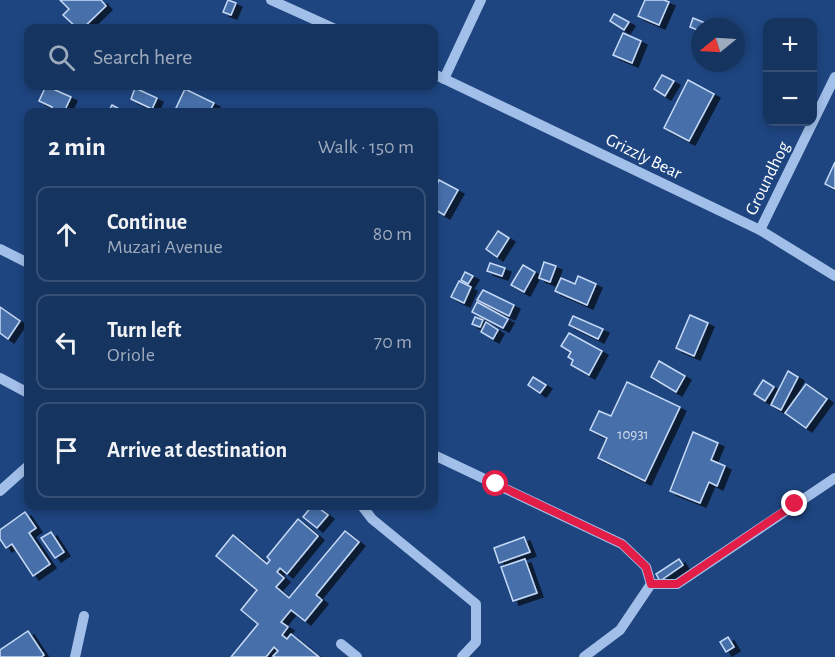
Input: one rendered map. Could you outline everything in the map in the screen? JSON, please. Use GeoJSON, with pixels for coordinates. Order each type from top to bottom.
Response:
{"type":"FeatureCollection","features":[{"type":"Feature","properties":{"kind":"street"},"geometry":{"type":"LineString","coordinates":[[271,0],[324,24]]}},
{"type":"Feature","properties":{"kind":"street"},"geometry":{"type":"LineString","coordinates":[[444,79],[481,0]]}},
{"type":"Feature","properties":{"kind":"street","name":"Grizzly Bear"},"geometry":{"type":"LineString","coordinates":[[438,76],[760,230],[835,276]]}},
{"type":"Feature","properties":{"kind":"street","name":"Groundhog"},"geometry":{"type":"LineString","coordinates":[[760,230],[835,77]]}},
{"type":"Feature","properties":{"kind":"street"},"geometry":{"type":"LineString","coordinates":[[0,249],[24,261]]}},
{"type":"Feature","properties":{"kind":"street"},"geometry":{"type":"LineString","coordinates":[[0,378],[24,391]]}},
{"type":"Feature","properties":{"kind":"street"},"geometry":{"type":"LineString","coordinates":[[438,457],[622,544],[646,567],[651,584]]}},
{"type":"Feature","properties":{"kind":"street"},"geometry":{"type":"LineString","coordinates":[[0,491],[24,470]]}},
{"type":"Feature","properties":{"kind":"street"},"geometry":{"type":"LineString","coordinates":[[651,584],[677,584],[835,478]]}},
{"type":"Feature","properties":{"kind":"street"},"geometry":{"type":"LineString","coordinates":[[365,510],[372,519],[476,604],[476,642],[462,657]]}},
{"type":"Feature","properties":{"kind":"street"},"geometry":{"type":"LineString","coordinates":[[584,657],[620,630],[651,584]]}},
{"type":"Feature","properties":{"kind":"street"},"geometry":{"type":"LineString","coordinates":[[75,657],[84,616]]}},
{"type":"Feature","properties":{"kind":"street"},"geometry":{"type":"LineString","coordinates":[[342,644],[357,657]]}},
{"type":"Feature","properties":{"kind":"building"},"geometry":{"type":"Polygon","coordinates":[[[60,0],[101,0],[106,6],[87,24],[73,24],[63,15],[69,9],[60,0]]]}},
{"type":"Feature","properties":{"kind":"building"},"geometry":{"type":"Polygon","coordinates":[[[228,0],[236,3],[231,15],[223,12],[228,0]]]}},
{"type":"Feature","properties":{"kind":"building"},"geometry":{"type":"Polygon","coordinates":[[[645,0],[669,2],[659,25],[638,16],[645,0]]]}},
{"type":"Feature","properties":{"kind":"building"},"geometry":{"type":"Polygon","coordinates":[[[614,14],[629,22],[624,30],[610,21],[614,14]]]}},
{"type":"Feature","properties":{"kind":"building"},"geometry":{"type":"Polygon","coordinates":[[[623,33],[641,41],[632,63],[613,55],[623,33]]]}},
{"type":"Feature","properties":{"kind":"building"},"geometry":{"type":"Polygon","coordinates":[[[662,75],[674,81],[665,96],[654,89],[662,75]]]}},
{"type":"Feature","properties":{"kind":"building"},"geometry":{"type":"Polygon","coordinates":[[[688,80],[714,94],[689,141],[664,128],[688,80]]]}},
{"type":"Feature","properties":{"kind":"building"},"geometry":{"type":"Polygon","coordinates":[[[44,90],[55,90],[71,97],[66,108],[52,108],[39,101],[44,90]]]}},
{"type":"Feature","properties":{"kind":"building"},"geometry":{"type":"Polygon","coordinates":[[[134,90],[157,98],[152,108],[131,99],[134,90]]]}},
{"type":"Feature","properties":{"kind":"building"},"geometry":{"type":"Polygon","coordinates":[[[185,90],[214,103],[211,108],[176,108],[185,90]]]}},
{"type":"Feature","properties":{"kind":"building"},"geometry":{"type":"Polygon","coordinates":[[[835,162],[835,189],[825,184],[835,162]]]}},
{"type":"Feature","properties":{"kind":"building"},"geometry":{"type":"Polygon","coordinates":[[[439,180],[458,190],[444,215],[438,211],[439,180]]]}},
{"type":"Feature","properties":{"kind":"building"},"geometry":{"type":"Polygon","coordinates":[[[498,231],[509,238],[497,257],[486,249],[498,231]]]}},
{"type":"Feature","properties":{"kind":"building"},"geometry":{"type":"Polygon","coordinates":[[[544,262],[556,266],[550,282],[539,278],[544,262]]]}},
{"type":"Feature","properties":{"kind":"building"},"geometry":{"type":"Polygon","coordinates":[[[490,263],[505,268],[502,276],[487,271],[490,263]]]}},
{"type":"Feature","properties":{"kind":"building"},"geometry":{"type":"Polygon","coordinates":[[[523,265],[535,272],[524,292],[511,285],[523,265]]]}},
{"type":"Feature","properties":{"kind":"building"},"geometry":{"type":"Polygon","coordinates":[[[465,272],[473,276],[468,284],[461,280],[465,272]]]}},
{"type":"Feature","properties":{"kind":"building"},"geometry":{"type":"Polygon","coordinates":[[[578,276],[596,284],[587,305],[555,291],[561,278],[575,284],[578,276]]]}},
{"type":"Feature","properties":{"kind":"building"},"geometry":{"type":"Polygon","coordinates":[[[459,281],[471,287],[464,303],[451,297],[459,281]]]}},
{"type":"Feature","properties":{"kind":"building"},"geometry":{"type":"Polygon","coordinates":[[[483,290],[514,305],[509,316],[477,300],[483,290]]]}},
{"type":"Feature","properties":{"kind":"building"},"geometry":{"type":"Polygon","coordinates":[[[477,302],[508,319],[503,328],[472,312],[477,302]]]}},
{"type":"Feature","properties":{"kind":"building"},"geometry":{"type":"Polygon","coordinates":[[[0,307],[20,321],[8,339],[0,333],[0,307]]]}},
{"type":"Feature","properties":{"kind":"building"},"geometry":{"type":"Polygon","coordinates":[[[690,315],[708,323],[694,356],[676,348],[690,315]]]}},
{"type":"Feature","properties":{"kind":"building"},"geometry":{"type":"Polygon","coordinates":[[[573,316],[603,329],[598,339],[569,325],[573,316]]]}},
{"type":"Feature","properties":{"kind":"building"},"geometry":{"type":"Polygon","coordinates":[[[475,317],[483,320],[480,327],[472,324],[475,317]]]}},
{"type":"Feature","properties":{"kind":"building"},"geometry":{"type":"Polygon","coordinates":[[[486,322],[498,330],[493,339],[481,332],[486,322]]]}},
{"type":"Feature","properties":{"kind":"building"},"geometry":{"type":"Polygon","coordinates":[[[569,333],[602,351],[589,375],[571,365],[573,360],[568,357],[571,352],[561,346],[569,333]]]}},
{"type":"Feature","properties":{"kind":"building"},"geometry":{"type":"Polygon","coordinates":[[[659,361],[685,376],[676,392],[651,377],[659,361]]]}},
{"type":"Feature","properties":{"kind":"building"},"geometry":{"type":"Polygon","coordinates":[[[788,371],[798,377],[781,410],[771,405],[788,371]]]}},
{"type":"Feature","properties":{"kind":"building"},"geometry":{"type":"Polygon","coordinates":[[[533,377],[546,385],[540,393],[528,385],[533,377]]]}},
{"type":"Feature","properties":{"kind":"building"},"geometry":{"type":"Polygon","coordinates":[[[763,380],[774,387],[765,401],[754,394],[763,380]]]}},
{"type":"Feature","properties":{"kind":"building"},"geometry":{"type":"Polygon","coordinates":[[[627,382],[680,407],[645,481],[598,458],[607,438],[590,430],[599,411],[611,416],[627,382]]]}},
{"type":"Feature","properties":{"kind":"building"},"geometry":{"type":"Polygon","coordinates":[[[806,384],[827,399],[806,428],[785,413],[806,384]]]}},
{"type":"Feature","properties":{"kind":"building"},"geometry":{"type":"Polygon","coordinates":[[[693,432],[718,443],[711,460],[725,466],[717,486],[709,482],[700,503],[670,491],[693,432]]]}},
{"type":"Feature","properties":{"kind":"building"},"geometry":{"type":"Polygon","coordinates":[[[309,510],[321,510],[328,515],[317,528],[303,517],[309,510]]]}},
{"type":"Feature","properties":{"kind":"building"},"geometry":{"type":"Polygon","coordinates":[[[25,512],[36,528],[29,533],[50,564],[33,576],[12,544],[6,548],[0,539],[0,530],[25,512]]]}},
{"type":"Feature","properties":{"kind":"building"},"geometry":{"type":"Polygon","coordinates":[[[298,519],[318,536],[287,574],[280,568],[277,572],[284,578],[276,587],[289,598],[345,531],[359,542],[316,595],[322,600],[305,621],[291,610],[281,622],[288,627],[282,635],[287,639],[291,634],[319,657],[275,657],[273,656],[278,651],[274,647],[266,657],[231,657],[258,624],[241,610],[257,590],[216,556],[233,535],[267,564],[270,560],[267,557],[298,519]]]}},
{"type":"Feature","properties":{"kind":"building"},"geometry":{"type":"Polygon","coordinates":[[[51,532],[64,552],[55,558],[41,538],[51,532]]]}},
{"type":"Feature","properties":{"kind":"building"},"geometry":{"type":"Polygon","coordinates":[[[524,537],[530,552],[499,563],[494,548],[524,537]]]}},
{"type":"Feature","properties":{"kind":"building"},"geometry":{"type":"Polygon","coordinates":[[[525,559],[537,593],[513,601],[501,567],[525,559]]]}},
{"type":"Feature","properties":{"kind":"building"},"geometry":{"type":"Polygon","coordinates":[[[679,559],[683,565],[660,581],[656,574],[679,559]]]}},
{"type":"Feature","properties":{"kind":"building"},"geometry":{"type":"Polygon","coordinates":[[[28,631],[44,655],[41,657],[0,657],[0,650],[28,631]]]}},
{"type":"Feature","properties":{"kind":"building"},"geometry":{"type":"Polygon","coordinates":[[[728,637],[734,647],[726,652],[720,642],[728,637]]]}},
{"type":"Feature","properties":{"kind":"route"},"geometry":{"type":"LineString","coordinates":[[496,484],[622,544],[646,567],[651,584],[677,584],[795,504]]}}]}
